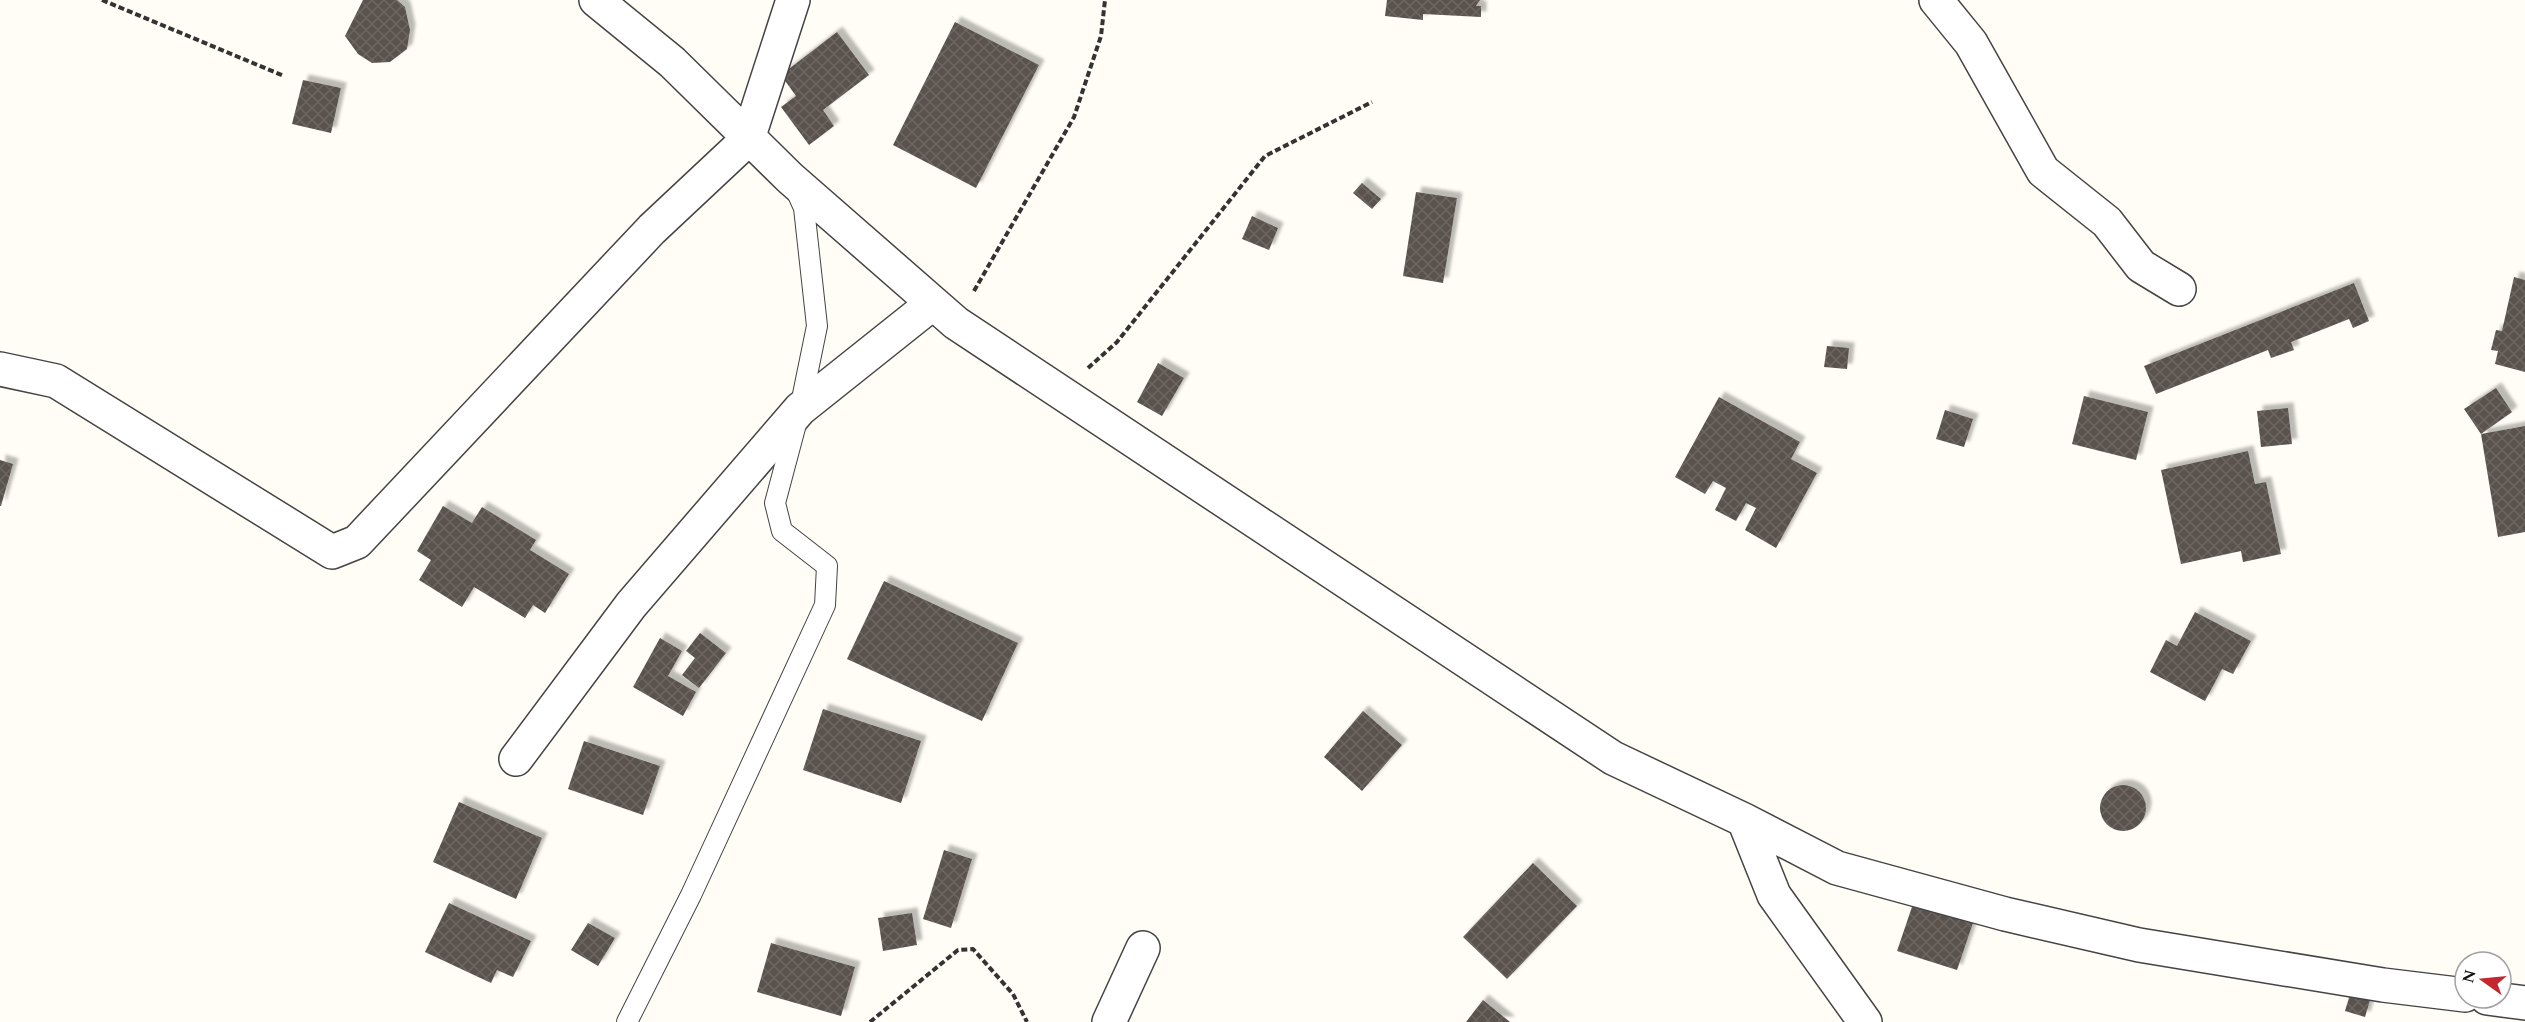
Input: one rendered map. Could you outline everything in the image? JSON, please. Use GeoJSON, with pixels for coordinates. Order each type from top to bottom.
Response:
{"type":"FeatureCollection","features":[{"type":"Feature","properties":{"kind":"street"},"geometry":{"type":"LineString","coordinates":[[596,0],[672,62],[790,178],[944,313],[1613,758],[1744,820],[1837,868],[2005,914],[2139,945],[2383,985],[2453,994]]}},
{"type":"Feature","properties":{"kind":"street"},"geometry":{"type":"LineString","coordinates":[[0,369],[56,381],[332,552],[357,542],[652,229],[748,139],[793,0]]}},
{"type":"Feature","properties":{"kind":"street"},"geometry":{"type":"LineString","coordinates":[[1936,0],[1971,44],[2043,171],[2107,222],[2141,266],[2179,289]]}},
{"type":"Feature","properties":{"kind":"street"},"geometry":{"type":"LineString","coordinates":[[516,759],[631,605],[800,409],[944,313]]}},
{"type":"Feature","properties":{"kind":"street"},"geometry":{"type":"LineString","coordinates":[[1744,820],[1774,895],[1865,1022]]}},
{"type":"Feature","properties":{"kind":"street"},"geometry":{"type":"LineString","coordinates":[[1109,1022],[1143,948]]}},
{"type":"Feature","properties":{"kind":"lane"},"geometry":{"type":"LineString","coordinates":[[627,1022],[691,896],[825,605],[827,567],[782,531],[775,503],[800,409],[818,326],[804,208],[790,178]]}},
{"type":"Feature","properties":{"kind":"path"},"geometry":{"type":"LineString","coordinates":[[102,0],[284,76]]}},
{"type":"Feature","properties":{"kind":"path"},"geometry":{"type":"LineString","coordinates":[[944,313],[1074,117],[1101,36],[1105,0]]}},
{"type":"Feature","properties":{"kind":"path"},"geometry":{"type":"LineString","coordinates":[[1060,392],[1117,342],[1266,156],[1372,102]]}},
{"type":"Feature","properties":{"kind":"path"},"geometry":{"type":"LineString","coordinates":[[870,1022],[958,950],[973,949],[1013,994],[1027,1022]]}},
{"type":"Feature","properties":{"kind":"building"},"geometry":{"type":"Polygon","coordinates":[[[363,0],[397,0],[405,7],[410,30],[407,49],[390,62],[372,63],[358,54],[345,36],[363,0]]]}},
{"type":"Feature","properties":{"kind":"building"},"geometry":{"type":"Polygon","coordinates":[[[1387,0],[1480,0],[1476,6],[1481,6],[1481,17],[1423,14],[1423,20],[1385,16],[1387,0]]]}},
{"type":"Feature","properties":{"kind":"building"},"geometry":{"type":"Polygon","coordinates":[[[955,22],[1039,65],[976,188],[893,145],[955,22]]]}},
{"type":"Feature","properties":{"kind":"building"},"geometry":{"type":"Polygon","coordinates":[[[837,32],[869,75],[823,110],[834,126],[809,145],[781,107],[796,96],[781,75],[837,32]]]}},
{"type":"Feature","properties":{"kind":"building"},"geometry":{"type":"Polygon","coordinates":[[[303,80],[341,88],[331,133],[292,124],[303,80]]]}},
{"type":"Feature","properties":{"kind":"building"},"geometry":{"type":"Polygon","coordinates":[[[1362,183],[1381,199],[1372,209],[1353,193],[1362,183]]]}},
{"type":"Feature","properties":{"kind":"building"},"geometry":{"type":"Polygon","coordinates":[[[1416,192],[1457,198],[1443,283],[1403,276],[1416,192]]]}},
{"type":"Feature","properties":{"kind":"building"},"geometry":{"type":"Polygon","coordinates":[[[1252,216],[1278,228],[1269,250],[1242,239],[1252,216]]]}},
{"type":"Feature","properties":{"kind":"building"},"geometry":{"type":"Polygon","coordinates":[[[2514,277],[2525,280],[2525,372],[2495,364],[2498,351],[2491,350],[2496,330],[2502,331],[2514,277]]]}},
{"type":"Feature","properties":{"kind":"building"},"geometry":{"type":"Polygon","coordinates":[[[2354,283],[2369,321],[2353,328],[2349,319],[2291,342],[2294,350],[2271,358],[2268,350],[2156,394],[2144,366],[2354,283]]]}},
{"type":"Feature","properties":{"kind":"building"},"geometry":{"type":"Polygon","coordinates":[[[1827,346],[1849,348],[1847,369],[1824,367],[1827,346]]]}},
{"type":"Feature","properties":{"kind":"building"},"geometry":{"type":"Polygon","coordinates":[[[1158,363],[1184,378],[1162,416],[1137,402],[1158,363]]]}},
{"type":"Feature","properties":{"kind":"building"},"geometry":{"type":"Polygon","coordinates":[[[2496,388],[2512,412],[2481,434],[2464,409],[2496,388]]]}},
{"type":"Feature","properties":{"kind":"building"},"geometry":{"type":"Polygon","coordinates":[[[2084,396],[2148,412],[2136,460],[2072,444],[2084,396]]]}},
{"type":"Feature","properties":{"kind":"building"},"geometry":{"type":"Polygon","coordinates":[[[1719,397],[1800,442],[1791,459],[1817,473],[1776,548],[1745,530],[1756,508],[1746,503],[1736,521],[1715,510],[1726,488],[1713,481],[1705,494],[1675,477],[1719,397]]]}},
{"type":"Feature","properties":{"kind":"building"},"geometry":{"type":"Polygon","coordinates":[[[2288,408],[2292,444],[2261,447],[2257,411],[2288,408]]]}},
{"type":"Feature","properties":{"kind":"building"},"geometry":{"type":"Polygon","coordinates":[[[1945,410],[1973,419],[1964,447],[1936,439],[1945,410]]]}},
{"type":"Feature","properties":{"kind":"building"},"geometry":{"type":"Polygon","coordinates":[[[2525,426],[2525,532],[2498,537],[2481,434],[2525,426]]]}},
{"type":"Feature","properties":{"kind":"building"},"geometry":{"type":"Polygon","coordinates":[[[2248,451],[2255,484],[2266,482],[2281,554],[2243,562],[2241,551],[2181,564],[2161,470],[2248,451]]]}},
{"type":"Feature","properties":{"kind":"building"},"geometry":{"type":"Polygon","coordinates":[[[0,460],[13,464],[1,506],[0,506],[0,460]]]}},
{"type":"Feature","properties":{"kind":"building"},"geometry":{"type":"Polygon","coordinates":[[[443,506],[472,523],[482,507],[536,540],[530,550],[569,574],[545,613],[533,605],[525,618],[474,587],[462,607],[419,580],[431,560],[417,551],[443,506]]]}},
{"type":"Feature","properties":{"kind":"building"},"geometry":{"type":"Polygon","coordinates":[[[884,581],[1018,643],[982,721],[847,659],[884,581]]]}},
{"type":"Feature","properties":{"kind":"building"},"geometry":{"type":"Polygon","coordinates":[[[2195,612],[2251,641],[2233,674],[2222,669],[2205,701],[2150,672],[2166,640],[2177,646],[2195,612]]]}},
{"type":"Feature","properties":{"kind":"building"},"geometry":{"type":"Polygon","coordinates":[[[700,633],[726,653],[699,688],[682,675],[695,658],[686,651],[700,633]]]}},
{"type":"Feature","properties":{"kind":"building"},"geometry":{"type":"Polygon","coordinates":[[[660,638],[682,651],[668,676],[696,692],[683,716],[633,687],[660,638]]]}},
{"type":"Feature","properties":{"kind":"building"},"geometry":{"type":"Polygon","coordinates":[[[823,709],[921,741],[901,803],[803,770],[823,709]]]}},
{"type":"Feature","properties":{"kind":"building"},"geometry":{"type":"Polygon","coordinates":[[[1363,711],[1402,745],[1362,791],[1324,757],[1363,711]]]}},
{"type":"Feature","properties":{"kind":"building"},"geometry":{"type":"Polygon","coordinates":[[[584,741],[660,766],[643,815],[568,789],[584,741]]]}},
{"type":"Feature","properties":{"kind":"building"},"geometry":{"type":"Polygon","coordinates":[[[2123,785],[2139,792],[2146,808],[2139,824],[2123,831],[2107,824],[2100,808],[2107,792],[2123,785]]]}},
{"type":"Feature","properties":{"kind":"building"},"geometry":{"type":"Polygon","coordinates":[[[459,802],[542,838],[516,899],[433,862],[459,802]]]}},
{"type":"Feature","properties":{"kind":"building"},"geometry":{"type":"Polygon","coordinates":[[[944,850],[972,859],[951,928],[923,919],[944,850]]]}},
{"type":"Feature","properties":{"kind":"building"},"geometry":{"type":"Polygon","coordinates":[[[1533,863],[1577,906],[1507,979],[1463,937],[1533,863]]]}},
{"type":"Feature","properties":{"kind":"building"},"geometry":{"type":"Polygon","coordinates":[[[1916,895],[1976,914],[1957,970],[1897,951],[1916,895]]]}},
{"type":"Feature","properties":{"kind":"building"},"geometry":{"type":"Polygon","coordinates":[[[449,903],[531,941],[513,977],[497,970],[491,983],[425,952],[449,903]]]}},
{"type":"Feature","properties":{"kind":"building"},"geometry":{"type":"Polygon","coordinates":[[[912,913],[917,945],[883,951],[878,918],[912,913]]]}},
{"type":"Feature","properties":{"kind":"building"},"geometry":{"type":"Polygon","coordinates":[[[588,923],[615,938],[598,966],[571,950],[588,923]]]}},
{"type":"Feature","properties":{"kind":"building"},"geometry":{"type":"Polygon","coordinates":[[[771,943],[855,967],[841,1016],[757,992],[771,943]]]}},
{"type":"Feature","properties":{"kind":"building"},"geometry":{"type":"Polygon","coordinates":[[[2351,991],[2371,997],[2365,1017],[2345,1011],[2351,991]]]}},
{"type":"Feature","properties":{"kind":"building"},"geometry":{"type":"Polygon","coordinates":[[[1483,1000],[1510,1022],[1466,1022],[1483,1000]]]}}]}
